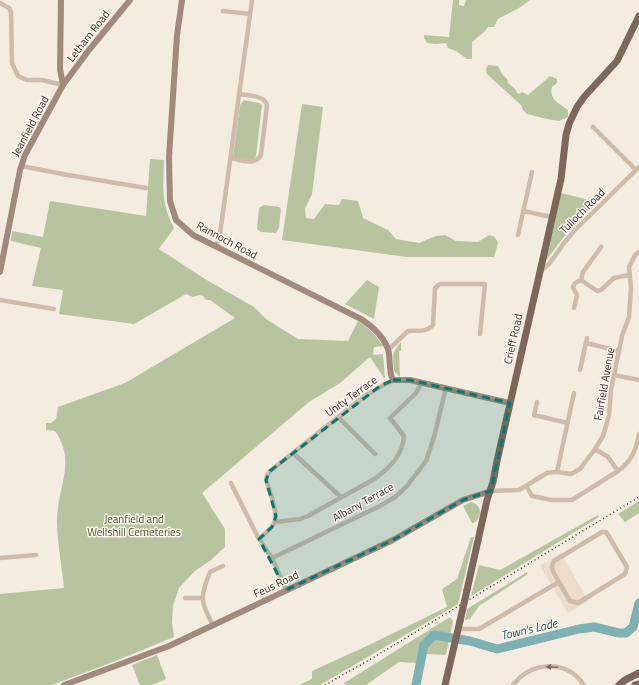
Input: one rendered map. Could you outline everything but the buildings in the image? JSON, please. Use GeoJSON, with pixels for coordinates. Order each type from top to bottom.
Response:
{"type":"FeatureCollection","features":[{"type":"Feature","properties":{"kind":"main road","name":"Crieff Road"},"geometry":{"type":"LineString","coordinates":[[445,685],[541,271],[563,168],[566,135],[572,117],[584,97],[617,61],[639,16]]}},
{"type":"Feature","properties":{"kind":"main road"},"geometry":{"type":"LineString","coordinates":[[618,685],[639,673]]}},
{"type":"Feature","properties":{"kind":"main road"},"geometry":{"type":"LineString","coordinates":[[635,685],[639,684]]}},
{"type":"Feature","properties":{"kind":"street"},"geometry":{"type":"LineString","coordinates":[[0,3],[9,8],[11,12],[12,63],[18,76],[27,80],[42,80],[63,85],[60,69],[61,0]]}},
{"type":"Feature","properties":{"kind":"street","name":"Letham Road"},"geometry":{"type":"LineString","coordinates":[[63,85],[89,50],[130,0]]}},
{"type":"Feature","properties":{"kind":"street","name":"Rannoch Road"},"geometry":{"type":"LineString","coordinates":[[182,0],[177,35],[169,157],[170,201],[176,220],[193,235],[361,319],[372,326],[388,350],[390,374],[393,380]]}},
{"type":"Feature","properties":{"kind":"street"},"geometry":{"type":"LineString","coordinates":[[215,245],[218,242],[220,234],[252,0]]}},
{"type":"Feature","properties":{"kind":"street"},"geometry":{"type":"LineString","coordinates":[[222,10],[250,14]]}},
{"type":"Feature","properties":{"kind":"street","name":"Jeanfield Road"},"geometry":{"type":"LineString","coordinates":[[0,272],[21,166],[27,151],[63,85]]}},
{"type":"Feature","properties":{"kind":"street"},"geometry":{"type":"LineString","coordinates":[[231,158],[254,162],[258,160],[261,155],[268,105],[262,98],[239,94]]}},
{"type":"Feature","properties":{"kind":"street"},"geometry":{"type":"LineString","coordinates":[[593,127],[637,169]]}},
{"type":"Feature","properties":{"kind":"street"},"geometry":{"type":"LineString","coordinates":[[21,166],[146,188]]}},
{"type":"Feature","properties":{"kind":"street","name":"Tulloch Road"},"geometry":{"type":"LineString","coordinates":[[541,271],[550,263],[575,230],[637,169]]}},
{"type":"Feature","properties":{"kind":"street"},"geometry":{"type":"LineString","coordinates":[[518,235],[532,172]]}},
{"type":"Feature","properties":{"kind":"street"},"geometry":{"type":"LineString","coordinates":[[523,211],[552,217]]}},
{"type":"Feature","properties":{"kind":"street"},"geometry":{"type":"LineString","coordinates":[[574,308],[577,295],[573,287],[581,280],[583,272],[601,247]]}},
{"type":"Feature","properties":{"kind":"street","name":"Fairfield Avenue"},"geometry":{"type":"LineString","coordinates":[[491,491],[514,491],[526,487],[546,474],[557,472],[571,474],[580,469],[595,449],[603,436],[609,415],[614,375],[619,351],[629,318],[631,288],[629,267],[635,255],[639,252]]}},
{"type":"Feature","properties":{"kind":"street"},"geometry":{"type":"LineString","coordinates":[[581,280],[597,291],[601,290],[614,278],[630,275]]}},
{"type":"Feature","properties":{"kind":"street"},"geometry":{"type":"LineString","coordinates":[[388,350],[408,331],[426,331],[430,329],[433,325],[435,288],[440,284],[485,284],[480,334]]}},
{"type":"Feature","properties":{"kind":"street"},"geometry":{"type":"LineString","coordinates":[[0,300],[54,309]]}},
{"type":"Feature","properties":{"kind":"street"},"geometry":{"type":"LineString","coordinates":[[580,370],[586,341],[619,351]]}},
{"type":"Feature","properties":{"kind":"street"},"geometry":{"type":"LineString","coordinates":[[614,375],[639,380]]}},
{"type":"Feature","properties":{"kind":"street","name":"Unity Terrace"},"geometry":{"type":"LineString","coordinates":[[275,522],[276,516],[266,480],[270,471],[367,394],[393,380],[410,380],[421,384],[446,388],[510,403]]}},
{"type":"Feature","properties":{"kind":"street"},"geometry":{"type":"LineString","coordinates":[[259,539],[275,522],[300,519],[376,478],[385,470],[399,454],[404,436],[390,418],[416,393],[421,384]]}},
{"type":"Feature","properties":{"kind":"street","name":"Albany Terrace"},"geometry":{"type":"LineString","coordinates":[[272,558],[380,506],[395,497],[407,486],[426,461],[434,437],[446,388]]}},
{"type":"Feature","properties":{"kind":"street"},"geometry":{"type":"LineString","coordinates":[[557,472],[574,393]]}},
{"type":"Feature","properties":{"kind":"street"},"geometry":{"type":"LineString","coordinates":[[537,402],[534,415],[568,423]]}},
{"type":"Feature","properties":{"kind":"street"},"geometry":{"type":"LineString","coordinates":[[338,417],[375,454]]}},
{"type":"Feature","properties":{"kind":"street"},"geometry":{"type":"LineString","coordinates":[[526,487],[532,496],[552,500],[572,500],[625,466],[632,458],[639,434]]}},
{"type":"Feature","properties":{"kind":"street"},"geometry":{"type":"LineString","coordinates":[[595,449],[608,457],[618,471]]}},
{"type":"Feature","properties":{"kind":"street"},"geometry":{"type":"LineString","coordinates":[[293,453],[341,497]]}},
{"type":"Feature","properties":{"kind":"street"},"geometry":{"type":"LineString","coordinates":[[231,483],[259,539],[272,558],[286,590]]}},
{"type":"Feature","properties":{"kind":"street","name":"Feus Road"},"geometry":{"type":"LineString","coordinates":[[64,685],[169,646],[393,540],[463,500],[491,491]]}},
{"type":"Feature","properties":{"kind":"street"},"geometry":{"type":"LineString","coordinates":[[602,532],[606,532],[627,567],[625,574],[578,603],[570,601],[559,582],[552,569],[552,563],[602,532]]}},
{"type":"Feature","properties":{"kind":"street"},"geometry":{"type":"LineString","coordinates":[[0,558],[36,555]]}},
{"type":"Feature","properties":{"kind":"street"},"geometry":{"type":"LineString","coordinates":[[213,625],[203,604],[202,593],[210,572],[223,566]]}},
{"type":"Feature","properties":{"kind":"street"},"geometry":{"type":"LineString","coordinates":[[458,629],[479,629],[559,582]]}},
{"type":"Feature","properties":{"kind":"street"},"geometry":{"type":"LineString","coordinates":[[185,598],[202,598]]}},
{"type":"Feature","properties":{"kind":"street"},"geometry":{"type":"LineString","coordinates":[[513,685],[526,673],[548,666],[563,668],[571,672],[584,685]]}},
{"type":"Feature","properties":{"kind":"highlighted area"},"geometry":{"type":"Polygon","coordinates":[[[393,380],[410,380],[510,403],[491,491],[463,500],[393,540],[286,590],[259,539],[272,527],[276,516],[266,480],[270,471],[380,386],[393,380]]]}},
{"type":"Feature","properties":{"kind":"green space"},"geometry":{"type":"Polygon","coordinates":[[[453,0],[459,0],[459,5],[464,6],[466,0],[530,0],[519,8],[498,19],[494,27],[488,27],[472,42],[472,59],[467,59],[456,51],[448,48],[446,43],[427,43],[424,38],[424,35],[449,37],[453,0]]]}},
{"type":"Feature","properties":{"kind":"green space"},"geometry":{"type":"Polygon","coordinates":[[[488,65],[498,66],[508,83],[518,94],[522,92],[528,95],[550,76],[557,79],[557,83],[552,87],[552,95],[556,101],[568,110],[568,117],[559,121],[527,114],[521,105],[487,74],[486,69],[488,65]]]}},
{"type":"Feature","properties":{"kind":"green space"},"geometry":{"type":"Polygon","coordinates":[[[244,100],[262,105],[256,156],[251,160],[233,157],[240,105],[244,100]]]}},
{"type":"Feature","properties":{"kind":"green space"},"geometry":{"type":"Polygon","coordinates":[[[302,104],[323,107],[312,194],[305,209],[306,218],[314,219],[325,204],[339,205],[342,199],[358,201],[363,218],[388,230],[396,239],[419,243],[436,236],[445,235],[456,241],[478,242],[489,235],[495,237],[498,243],[494,257],[407,257],[282,240],[302,104]]]}},
{"type":"Feature","properties":{"kind":"green space","name":"Jeanfield and Wellshill Cemeteries"},"geometry":{"type":"Polygon","coordinates":[[[150,159],[164,160],[163,187],[165,203],[174,228],[159,249],[205,279],[254,307],[266,319],[298,339],[348,341],[358,321],[366,326],[378,338],[383,346],[374,347],[373,355],[383,354],[385,378],[370,357],[340,383],[309,402],[202,493],[225,529],[225,547],[211,560],[195,571],[179,588],[173,606],[172,622],[174,637],[52,685],[0,685],[0,594],[64,588],[57,521],[64,475],[65,453],[55,431],[46,430],[46,423],[51,423],[56,419],[58,407],[125,383],[235,318],[210,300],[206,300],[203,296],[199,295],[193,297],[186,294],[134,324],[59,314],[63,290],[32,286],[41,248],[11,241],[12,231],[43,237],[50,201],[146,216],[150,159]]]}},
{"type":"Feature","properties":{"kind":"green space"},"geometry":{"type":"Polygon","coordinates":[[[561,193],[598,202],[565,235],[545,262],[561,193]]]}},
{"type":"Feature","properties":{"kind":"green space"},"geometry":{"type":"Polygon","coordinates":[[[264,205],[279,207],[281,209],[279,227],[276,233],[261,232],[257,229],[259,208],[264,205]]]}},
{"type":"Feature","properties":{"kind":"green space"},"geometry":{"type":"Polygon","coordinates":[[[367,280],[379,287],[374,319],[345,304],[367,280]]]}},
{"type":"Feature","properties":{"kind":"green space"},"geometry":{"type":"Polygon","coordinates":[[[401,342],[401,351],[399,351],[400,377],[394,371],[393,358],[394,352],[401,342]]]}},
{"type":"Feature","properties":{"kind":"green space"},"geometry":{"type":"Polygon","coordinates":[[[639,501],[639,513],[625,522],[618,514],[639,501]]]}},
{"type":"Feature","properties":{"kind":"green space"},"geometry":{"type":"Polygon","coordinates":[[[471,502],[478,506],[480,511],[478,519],[474,523],[472,523],[463,506],[471,502]]]}},
{"type":"Feature","properties":{"kind":"green space"},"geometry":{"type":"Polygon","coordinates":[[[598,515],[599,517],[471,596],[479,565],[500,570],[598,515]]]}},
{"type":"Feature","properties":{"kind":"green space"},"geometry":{"type":"Polygon","coordinates":[[[471,537],[474,537],[458,604],[320,685],[299,685],[312,679],[312,671],[447,607],[442,589],[457,579],[471,537]]]}},
{"type":"Feature","properties":{"kind":"green space"},"geometry":{"type":"Polygon","coordinates":[[[527,572],[528,574],[479,606],[470,619],[465,620],[467,609],[527,572]]]}},
{"type":"Feature","properties":{"kind":"green space"},"geometry":{"type":"Polygon","coordinates":[[[450,617],[453,621],[446,655],[426,654],[416,663],[399,662],[366,685],[346,685],[344,683],[450,617]]]}},
{"type":"Feature","properties":{"kind":"green space"},"geometry":{"type":"Polygon","coordinates":[[[157,655],[166,679],[152,685],[140,685],[132,665],[157,655]]]}},
{"type":"Feature","properties":{"kind":"shaded area"},"geometry":{"type":"Polygon","coordinates":[[[561,553],[588,601],[568,613],[540,566],[561,553]]]}},
{"type":"Feature","properties":{"kind":"waterway","name":"Town's Lade"},"geometry":{"type":"LineString","coordinates":[[416,685],[424,645],[434,635],[470,641],[497,649],[579,629],[594,627],[619,633],[626,633],[633,627],[639,603]]}},
{"type":"Feature","properties":{"kind":"railway"},"geometry":{"type":"LineString","coordinates":[[325,685],[371,659],[639,497]]}}]}
